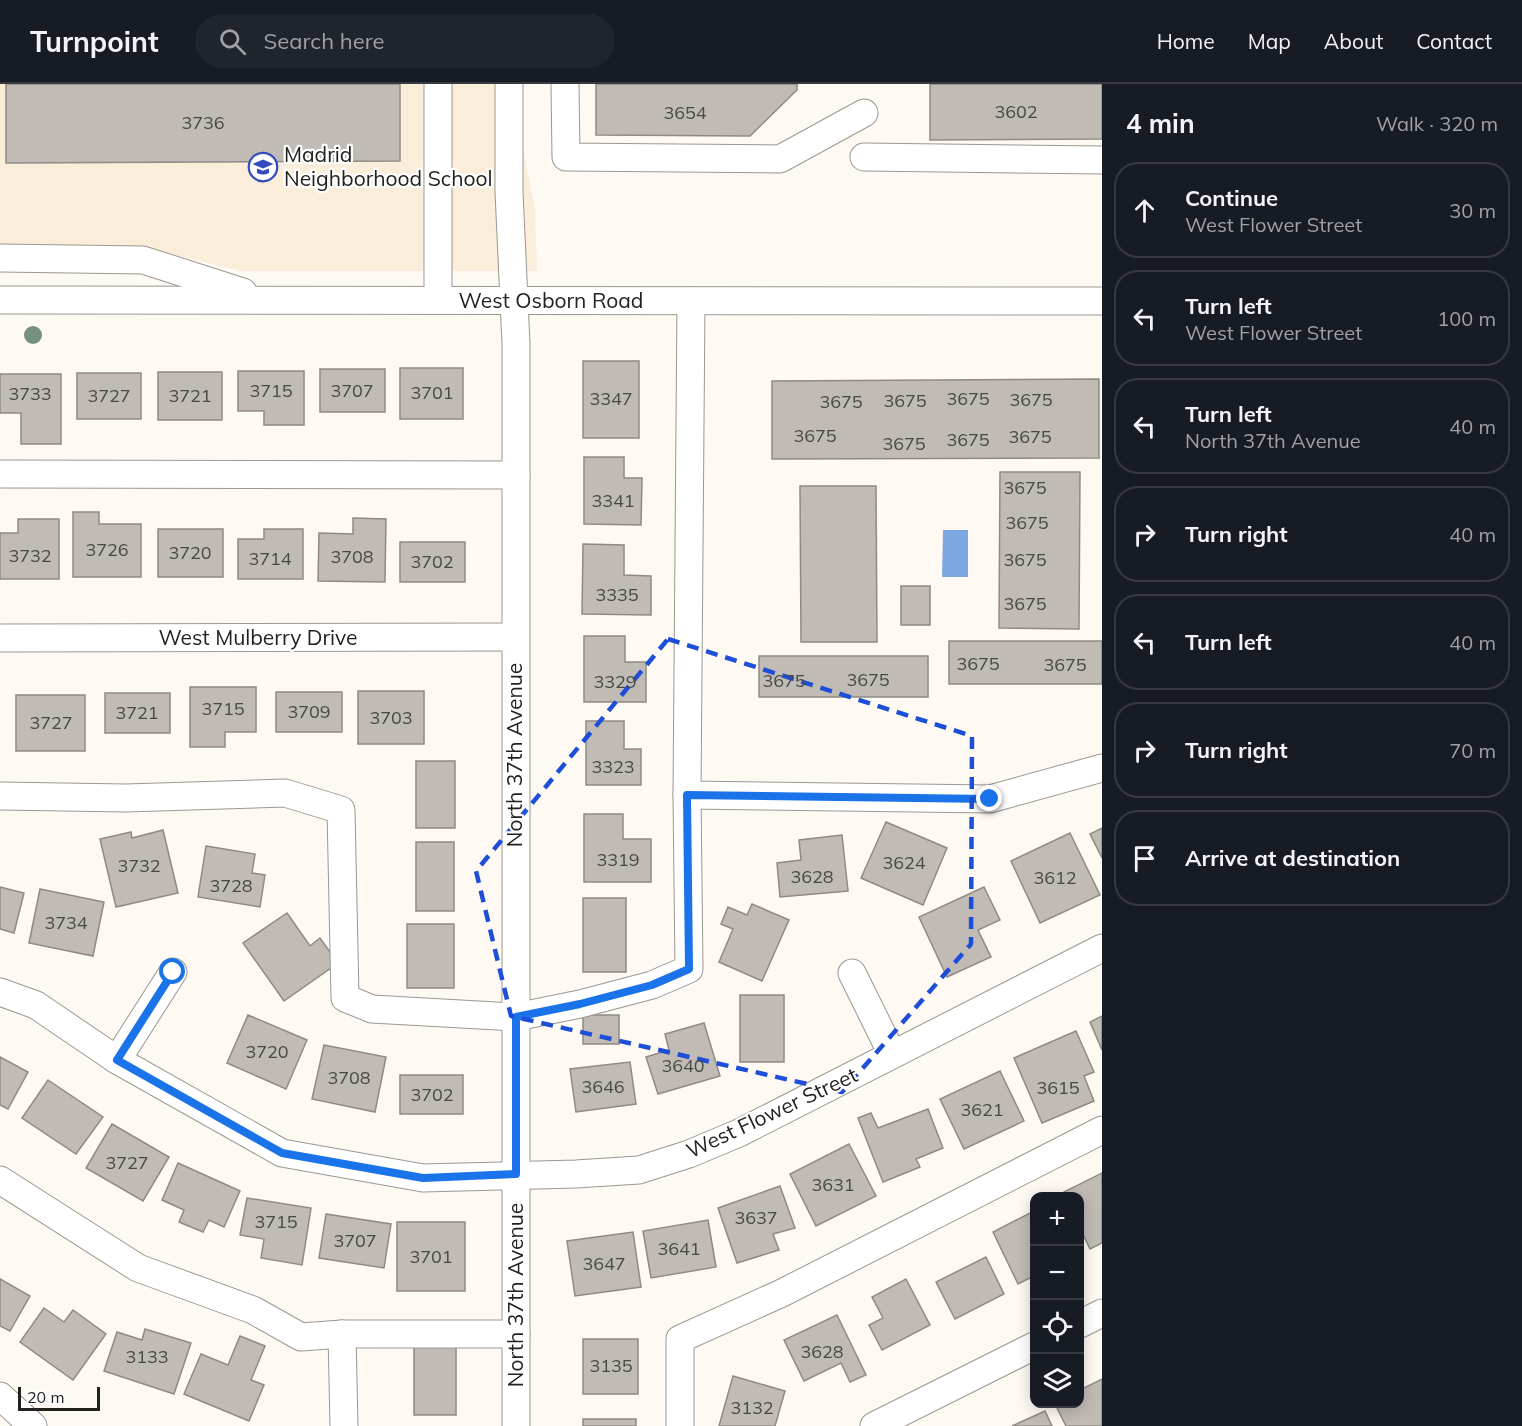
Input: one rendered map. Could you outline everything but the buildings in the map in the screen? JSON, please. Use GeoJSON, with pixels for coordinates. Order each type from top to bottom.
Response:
{"type":"FeatureCollection","features":[{"type":"Feature","properties":{"kind":"street"},"geometry":{"type":"LineString","coordinates":[[438,84],[438,300]]}},
{"type":"Feature","properties":{"kind":"street","name":"North 37th Avenue"},"geometry":{"type":"LineString","coordinates":[[508,84],[509,192],[516,300],[516,1426]]}},
{"type":"Feature","properties":{"kind":"street"},"geometry":{"type":"LineString","coordinates":[[565,84],[566,157],[780,159],[864,113]]}},
{"type":"Feature","properties":{"kind":"street"},"geometry":{"type":"LineString","coordinates":[[864,158],[1102,160]]}},
{"type":"Feature","properties":{"kind":"street"},"geometry":{"type":"LineString","coordinates":[[0,258],[143,260],[267,300]]}},
{"type":"Feature","properties":{"kind":"street","name":"West Osborn Road"},"geometry":{"type":"LineString","coordinates":[[0,300],[1102,301]]}},
{"type":"Feature","properties":{"kind":"street"},"geometry":{"type":"LineString","coordinates":[[0,796],[126,798],[285,793],[341,810],[345,998],[372,1009],[516,1017],[580,1004],[652,985],[689,969],[687,795],[691,301]]}},
{"type":"Feature","properties":{"kind":"street"},"geometry":{"type":"LineString","coordinates":[[0,474],[516,475]]}},
{"type":"Feature","properties":{"kind":"street","name":"West Mulberry Drive"},"geometry":{"type":"LineString","coordinates":[[0,638],[515,637]]}},
{"type":"Feature","properties":{"kind":"street"},"geometry":{"type":"LineString","coordinates":[[687,795],[990,799],[1102,768]]}},
{"type":"Feature","properties":{"kind":"street","name":"West Flower Street"},"geometry":{"type":"LineString","coordinates":[[0,992],[36,1005],[117,1060],[282,1153],[423,1178],[576,1174],[639,1170],[689,1154],[795,1106],[892,1054],[1102,948]]}},
{"type":"Feature","properties":{"kind":"street"},"geometry":{"type":"LineString","coordinates":[[117,1060],[173,972]]}},
{"type":"Feature","properties":{"kind":"street"},"geometry":{"type":"LineString","coordinates":[[852,973],[892,1054]]}},
{"type":"Feature","properties":{"kind":"street"},"geometry":{"type":"LineString","coordinates":[[680,1426],[680,1339],[782,1293],[1102,1130]]}},
{"type":"Feature","properties":{"kind":"street"},"geometry":{"type":"LineString","coordinates":[[0,1180],[138,1268],[253,1310],[301,1337],[342,1334],[516,1334]]}},
{"type":"Feature","properties":{"kind":"street"},"geometry":{"type":"LineString","coordinates":[[1084,1322],[1102,1313]]}},
{"type":"Feature","properties":{"kind":"street"},"geometry":{"type":"LineString","coordinates":[[342,1334],[344,1426]]}},
{"type":"Feature","properties":{"kind":"street"},"geometry":{"type":"LineString","coordinates":[[874,1426],[1030,1348]]}},
{"type":"Feature","properties":{"kind":"street"},"geometry":{"type":"LineString","coordinates":[[0,1396],[33,1426]]}},
{"type":"Feature","properties":{"kind":"highlighted area"},"geometry":{"type":"Polygon","coordinates":[[[668,639],[972,736],[971,944],[842,1092],[511,1016],[476,871],[668,639]]]}},
{"type":"Feature","properties":{"kind":"shaded area","name":"Madrid Neighborhood School"},"geometry":{"type":"Polygon","coordinates":[[[0,84],[518,84],[518,125],[535,209],[537,271],[241,271],[147,248],[0,248],[0,84]]]}},
{"type":"Feature","properties":{"kind":"water"},"geometry":{"type":"Polygon","coordinates":[[[943,530],[968,530],[968,577],[942,577],[943,530]]]}},
{"type":"Feature","properties":{"kind":"place","name":"Madrid Neighborhood School"},"geometry":{"type":"Point","coordinates":[263,167]}},
{"type":"Feature","properties":{"kind":"route"},"geometry":{"type":"LineString","coordinates":[[173,972],[117,1060],[282,1153],[423,1178],[516,1174],[516,1017],[580,1004],[652,985],[689,969],[687,795],[990,799]]}}]}
